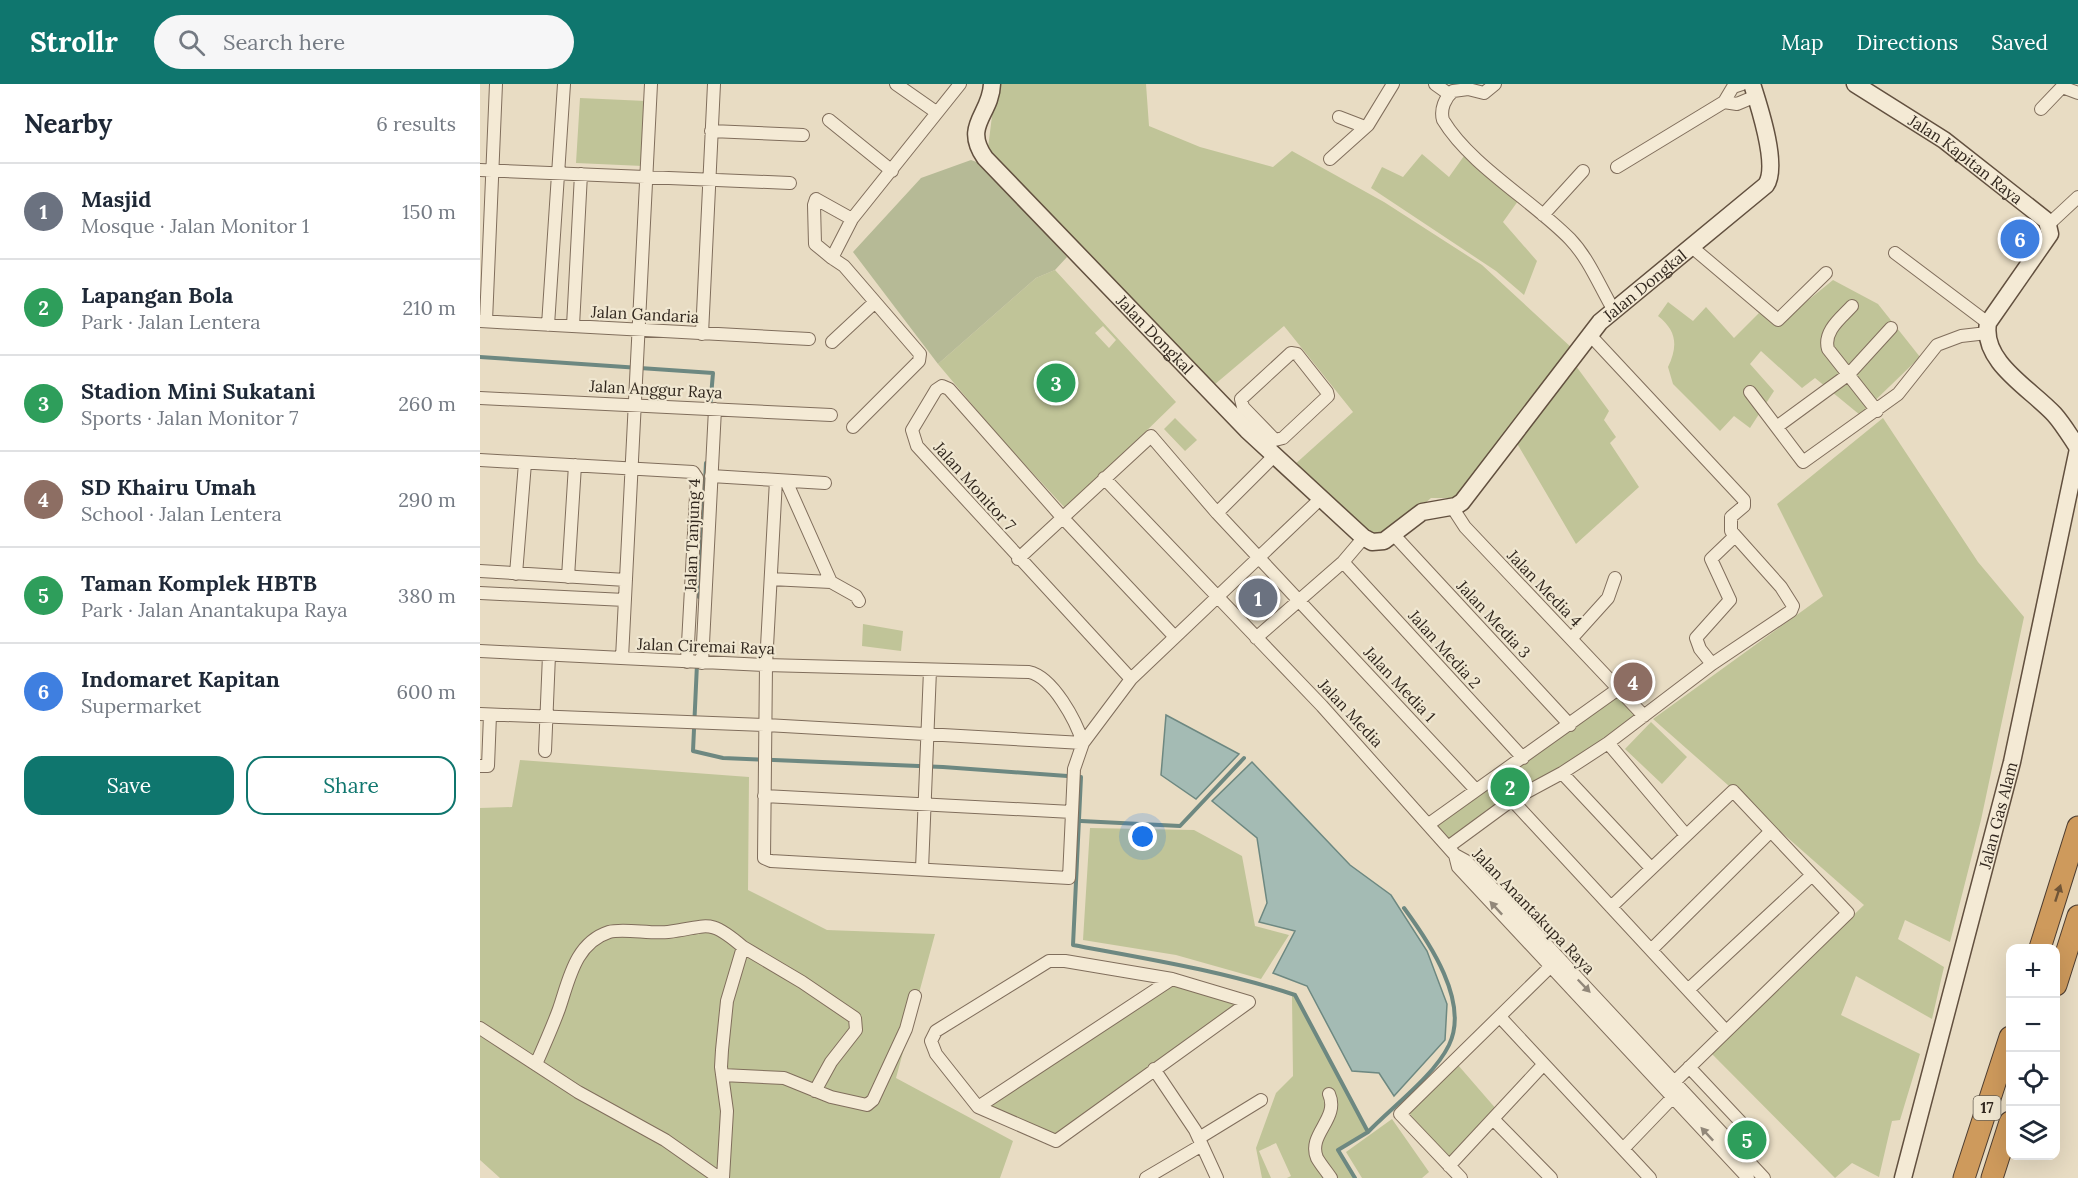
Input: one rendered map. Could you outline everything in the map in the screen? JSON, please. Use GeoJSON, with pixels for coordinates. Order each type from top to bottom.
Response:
{"type":"FeatureCollection","features":[{"type":"Feature","properties":{"kind":"highway"},"geometry":{"type":"LineString","coordinates":[[2041,944],[2078,827]]}},
{"type":"Feature","properties":{"kind":"highway"},"geometry":{"type":"LineString","coordinates":[[2060,970],[2078,916]]}},
{"type":"Feature","properties":{"kind":"highway","name":"17"},"geometry":{"type":"LineString","coordinates":[[1964,1178],[2006,1049]]}},
{"type":"Feature","properties":{"kind":"highway","name":"17"},"geometry":{"type":"LineString","coordinates":[[1992,1178],[2006,1134]]}},
{"type":"Feature","properties":{"kind":"street"},"geometry":{"type":"LineString","coordinates":[[483,321],[486,170],[496,84]]}},
{"type":"Feature","properties":{"kind":"street"},"geometry":{"type":"LineString","coordinates":[[548,325],[564,84]]}},
{"type":"Feature","properties":{"kind":"street"},"geometry":{"type":"LineString","coordinates":[[622,658],[651,84]]}},
{"type":"Feature","properties":{"kind":"street"},"geometry":{"type":"LineString","coordinates":[[702,334],[714,84]]}},
{"type":"Feature","properties":{"kind":"street"},"geometry":{"type":"LineString","coordinates":[[896,84],[936,112]]}},
{"type":"Feature","properties":{"kind":"street"},"geometry":{"type":"LineString","coordinates":[[832,258],[852,219],[960,84]]}},
{"type":"Feature","properties":{"kind":"street","name":"Jalan Dongkal"},"geometry":{"type":"LineString","coordinates":[[992,84],[990,97],[975,133],[978,146],[985,158],[1368,541],[1380,542],[1394,535]]}},
{"type":"Feature","properties":{"kind":"street"},"geometry":{"type":"LineString","coordinates":[[1330,159],[1365,127],[1393,84]]}},
{"type":"Feature","properties":{"kind":"street"},"geometry":{"type":"LineString","coordinates":[[1435,84],[1449,94]]}},
{"type":"Feature","properties":{"kind":"street"},"geometry":{"type":"LineString","coordinates":[[1495,84],[1484,93],[1461,89],[1449,94],[1442,112],[1446,125],[1496,176],[1543,215],[1583,255],[1613,309]]}},
{"type":"Feature","properties":{"kind":"street"},"geometry":{"type":"LineString","coordinates":[[1617,167],[1724,102],[1733,87],[1742,84]]}},
{"type":"Feature","properties":{"kind":"street","name":"Jalan Kapitan Raya"},"geometry":{"type":"LineString","coordinates":[[1855,84],[1960,152],[2033,208],[2049,224]]}},
{"type":"Feature","properties":{"kind":"street"},"geometry":{"type":"LineString","coordinates":[[2041,109],[2062,87],[2078,93]]}},
{"type":"Feature","properties":{"kind":"street"},"geometry":{"type":"LineString","coordinates":[[1724,102],[1737,104],[1754,90]]}},
{"type":"Feature","properties":{"kind":"street","name":"Jalan Dongkal"},"geometry":{"type":"LineString","coordinates":[[1452,507],[1462,502],[1484,477],[1589,334],[1613,309],[1693,248],[1769,181],[1770,163],[1754,90]]}},
{"type":"Feature","properties":{"kind":"street"},"geometry":{"type":"LineString","coordinates":[[1339,117],[1365,127]]}},
{"type":"Feature","properties":{"kind":"street"},"geometry":{"type":"LineString","coordinates":[[829,120],[892,171]]}},
{"type":"Feature","properties":{"kind":"street"},"geometry":{"type":"LineString","coordinates":[[711,131],[803,135]]}},
{"type":"Feature","properties":{"kind":"street"},"geometry":{"type":"LineString","coordinates":[[486,170],[790,183]]}},
{"type":"Feature","properties":{"kind":"street"},"geometry":{"type":"LineString","coordinates":[[1543,215],[1583,171]]}},
{"type":"Feature","properties":{"kind":"street"},"geometry":{"type":"LineString","coordinates":[[573,326],[581,174]]}},
{"type":"Feature","properties":{"kind":"street"},"geometry":{"type":"LineString","coordinates":[[1750,392],[1803,462],[1898,394],[1937,345],[1987,328],[2045,242],[2049,234],[2049,224],[2078,197]]}},
{"type":"Feature","properties":{"kind":"street"},"geometry":{"type":"LineString","coordinates":[[852,219],[816,199],[814,205],[815,244],[844,266],[920,357],[853,427]]}},
{"type":"Feature","properties":{"kind":"street"},"geometry":{"type":"LineString","coordinates":[[1693,248],[1778,320],[1826,273]]}},
{"type":"Feature","properties":{"kind":"street"},"geometry":{"type":"LineString","coordinates":[[1895,253],[1987,328],[1997,358],[2057,417],[2078,449]]}},
{"type":"Feature","properties":{"kind":"street"},"geometry":{"type":"LineString","coordinates":[[832,342],[875,302]]}},
{"type":"Feature","properties":{"kind":"street"},"geometry":{"type":"LineString","coordinates":[[1852,306],[1828,333],[1826,342],[1828,349],[1877,411]]}},
{"type":"Feature","properties":{"kind":"street","name":"Jalan Gandaria"},"geometry":{"type":"LineString","coordinates":[[483,321],[808,339]]}},
{"type":"Feature","properties":{"kind":"street"},"geometry":{"type":"LineString","coordinates":[[1778,426],[1849,374],[1891,328]]}},
{"type":"Feature","properties":{"kind":"street"},"geometry":{"type":"LineString","coordinates":[[1452,851],[1512,800],[1562,773],[1608,743],[1712,664],[1791,611],[1793,606],[1789,597],[1731,531],[1730,520],[1744,506],[1744,500],[1589,334]]}},
{"type":"Feature","properties":{"kind":"street"},"geometry":{"type":"LineString","coordinates":[[1291,353],[1297,354],[1327,392],[1325,400],[1278,441],[1251,425],[1241,399],[1291,353]]}},
{"type":"Feature","properties":{"kind":"street","name":"Jalan Monitor 7"},"geometry":{"type":"LineString","coordinates":[[1062,517],[949,389],[942,386],[936,390],[912,430],[913,439],[1018,559],[1131,679]]}},
{"type":"Feature","properties":{"kind":"street","name":"Jalan Anggur Raya"},"geometry":{"type":"LineString","coordinates":[[480,398],[635,404],[831,416]]}},
{"type":"Feature","properties":{"kind":"street","name":"Jalan Tanjung 4"},"geometry":{"type":"LineString","coordinates":[[695,662],[711,476],[710,408]]}},
{"type":"Feature","properties":{"kind":"street","name":"Jalan Media 1"},"geometry":{"type":"LineString","coordinates":[[1104,478],[1151,436],[1216,513],[1476,790]]}},
{"type":"Feature","properties":{"kind":"street","name":"Jalan Gas Alam"},"geometry":{"type":"LineString","coordinates":[[1903,1178],[2014,752],[2078,449]]}},
{"type":"Feature","properties":{"kind":"street"},"geometry":{"type":"LineString","coordinates":[[1216,513],[1271,459]]}},
{"type":"Feature","properties":{"kind":"street"},"geometry":{"type":"LineString","coordinates":[[480,460],[693,472],[697,478],[695,662]]}},
{"type":"Feature","properties":{"kind":"street"},"geometry":{"type":"LineString","coordinates":[[516,574],[525,462]]}},
{"type":"Feature","properties":{"kind":"street"},"geometry":{"type":"LineString","coordinates":[[569,574],[576,465]]}},
{"type":"Feature","properties":{"kind":"street"},"geometry":{"type":"LineString","coordinates":[[711,476],[825,483]]}},
{"type":"Feature","properties":{"kind":"street"},"geometry":{"type":"LineString","coordinates":[[1018,559],[1104,478]]}},
{"type":"Feature","properties":{"kind":"street","name":"Jalan Media"},"geometry":{"type":"LineString","coordinates":[[1104,478],[1322,706],[1452,851]]}},
{"type":"Feature","properties":{"kind":"street"},"geometry":{"type":"LineString","coordinates":[[781,480],[771,579],[766,665],[762,850],[766,860],[1069,878],[1074,774],[1083,743],[1131,679],[1316,503]]}},
{"type":"Feature","properties":{"kind":"street"},"geometry":{"type":"LineString","coordinates":[[781,480],[831,582]]}},
{"type":"Feature","properties":{"kind":"street"},"geometry":{"type":"LineString","coordinates":[[1394,535],[1422,512],[1452,507]]}},
{"type":"Feature","properties":{"kind":"street","name":"Jalan Media 4"},"geometry":{"type":"LineString","coordinates":[[1452,507],[1465,527],[1644,716]]}},
{"type":"Feature","properties":{"kind":"street"},"geometry":{"type":"LineString","coordinates":[[1062,517],[1174,636]]}},
{"type":"Feature","properties":{"kind":"street","name":"Jalan Media 3"},"geometry":{"type":"LineString","coordinates":[[1394,535],[1570,725]]}},
{"type":"Feature","properties":{"kind":"street"},"geometry":{"type":"LineString","coordinates":[[1712,664],[1700,649],[1696,638],[1730,601],[1711,559],[1735,536]]}},
{"type":"Feature","properties":{"kind":"street"},"geometry":{"type":"LineString","coordinates":[[1256,638],[1343,562],[1360,542]]}},
{"type":"Feature","properties":{"kind":"street","name":"Jalan Media 2"},"geometry":{"type":"LineString","coordinates":[[1343,562],[1523,758]]}},
{"type":"Feature","properties":{"kind":"street"},"geometry":{"type":"LineString","coordinates":[[480,571],[569,574],[626,580]]}},
{"type":"Feature","properties":{"kind":"street"},"geometry":{"type":"LineString","coordinates":[[1571,639],[1608,598],[1615,578]]}},
{"type":"Feature","properties":{"kind":"street"},"geometry":{"type":"LineString","coordinates":[[771,579],[831,582],[856,596],[858,601]]}},
{"type":"Feature","properties":{"kind":"street"},"geometry":{"type":"LineString","coordinates":[[480,593],[625,600]]}},
{"type":"Feature","properties":{"kind":"street","name":"Jalan Ciremai Raya"},"geometry":{"type":"LineString","coordinates":[[480,651],[766,665],[852,665],[930,670]]}},
{"type":"Feature","properties":{"kind":"street"},"geometry":{"type":"LineString","coordinates":[[545,751],[549,655]]}},
{"type":"Feature","properties":{"kind":"street"},"geometry":{"type":"LineString","coordinates":[[922,869],[930,670],[1036,673],[1066,706],[1083,743]]}},
{"type":"Feature","properties":{"kind":"street"},"geometry":{"type":"LineString","coordinates":[[1429,824],[1618,689]]}},
{"type":"Feature","properties":{"kind":"street"},"geometry":{"type":"LineString","coordinates":[[484,766],[485,715],[766,725],[1083,743]]}},
{"type":"Feature","properties":{"kind":"street"},"geometry":{"type":"LineString","coordinates":[[1608,743],[1685,834]]}},
{"type":"Feature","properties":{"kind":"street"},"geometry":{"type":"LineString","coordinates":[[1562,773],[1650,867]]}},
{"type":"Feature","properties":{"kind":"street"},"geometry":{"type":"LineString","coordinates":[[1611,906],[1733,791],[1848,913],[1689,1067],[1623,1149]]}},
{"type":"Feature","properties":{"kind":"street"},"geometry":{"type":"LineString","coordinates":[[764,796],[1072,812]]}},
{"type":"Feature","properties":{"kind":"street"},"geometry":{"type":"LineString","coordinates":[[1512,800],[1725,1030]]}},
{"type":"Feature","properties":{"kind":"street"},"geometry":{"type":"LineString","coordinates":[[1651,950],[1770,832]]}},
{"type":"Feature","properties":{"kind":"street","name":"Jalan Anantakupa Raya"},"geometry":{"type":"LineString","coordinates":[[1452,851],[1466,861],[1524,929],[1672,1090],[1748,1178]]}},
{"type":"Feature","properties":{"kind":"street"},"geometry":{"type":"LineString","coordinates":[[1689,989],[1812,875]]}},
{"type":"Feature","properties":{"kind":"street"},"geometry":{"type":"LineString","coordinates":[[536,1064],[558,1011],[573,966],[590,942],[609,932],[625,930],[645,934],[703,925],[716,926],[743,947],[802,982],[855,1018],[856,1030],[831,1062],[815,1091]]}},
{"type":"Feature","properties":{"kind":"street"},"geometry":{"type":"LineString","coordinates":[[480,1028],[588,1098],[664,1140],[721,1178],[727,1112],[721,1059],[727,1001],[743,947]]}},
{"type":"Feature","properties":{"kind":"street"},"geometry":{"type":"LineString","coordinates":[[1049,961],[1065,961],[1172,979],[1248,1002],[1056,1141],[978,1107],[932,1047],[932,1036],[936,1031],[1049,961]]}},
{"type":"Feature","properties":{"kind":"street"},"geometry":{"type":"LineString","coordinates":[[1461,1178],[1400,1114],[1554,962]]}},
{"type":"Feature","properties":{"kind":"street"},"geometry":{"type":"LineString","coordinates":[[978,1107],[1172,979]]}},
{"type":"Feature","properties":{"kind":"street"},"geometry":{"type":"LineString","coordinates":[[722,1075],[784,1078],[831,1097],[867,1105],[906,1029],[915,996]]}},
{"type":"Feature","properties":{"kind":"street"},"geometry":{"type":"LineString","coordinates":[[1500,1017],[1650,1178]]}},
{"type":"Feature","properties":{"kind":"street"},"geometry":{"type":"LineString","coordinates":[[1449,1166],[1543,1065]]}},
{"type":"Feature","properties":{"kind":"street"},"geometry":{"type":"LineString","coordinates":[[1689,1067],[1752,1134]]}},
{"type":"Feature","properties":{"kind":"street"},"geometry":{"type":"LineString","coordinates":[[1154,1069],[1201,1142],[1217,1178]]}},
{"type":"Feature","properties":{"kind":"street","name":"Jalan Anantakupa Raya"},"geometry":{"type":"LineString","coordinates":[[1672,1090],[1764,1178]]}},
{"type":"Feature","properties":{"kind":"street"},"geometry":{"type":"LineString","coordinates":[[1329,1094],[1332,1110],[1328,1123],[1316,1138],[1315,1149],[1318,1159],[1332,1178]]}},
{"type":"Feature","properties":{"kind":"street"},"geometry":{"type":"LineString","coordinates":[[1146,1178],[1261,1100]]}},
{"type":"Feature","properties":{"kind":"street"},"geometry":{"type":"LineString","coordinates":[[1493,1119],[1551,1178]]}},
{"type":"Feature","properties":{"kind":"green space"},"geometry":{"type":"Polygon","coordinates":[[[996,84],[1146,84],[1149,126],[1200,147],[1273,167],[1292,151],[1384,202],[1482,265],[1573,349],[1488,462],[1454,498],[1431,498],[1387,536],[1371,536],[1293,466],[1353,412],[1284,326],[1214,385],[988,148],[996,84]]]}},
{"type":"Feature","properties":{"kind":"green space"},"geometry":{"type":"Polygon","coordinates":[[[580,98],[646,101],[643,166],[576,163],[580,98]]]}},
{"type":"Feature","properties":{"kind":"green space"},"geometry":{"type":"Polygon","coordinates":[[[1422,154],[1449,177],[1464,156],[1518,201],[1503,222],[1537,261],[1524,295],[1496,271],[1371,188],[1382,167],[1403,177],[1422,154]]]}},
{"type":"Feature","properties":{"kind":"green space"},"geometry":{"type":"Polygon","coordinates":[[[971,160],[985,165],[1067,257],[1055,270],[1036,278],[938,364],[853,252],[921,178],[971,160]]]}},
{"type":"Feature","properties":{"kind":"green space"},"geometry":{"type":"Polygon","coordinates":[[[1055,270],[1176,402],[1066,509],[1002,440],[938,364],[1036,278],[1055,270]],[[1103,326],[1095,333],[1109,348],[1116,340],[1103,326]]]}},
{"type":"Feature","properties":{"kind":"green space"},"geometry":{"type":"Polygon","coordinates":[[[1833,280],[1878,304],[1920,357],[1860,415],[1815,378],[1802,388],[1761,351],[1750,364],[1774,391],[1750,428],[1734,416],[1720,431],[1673,384],[1668,367],[1674,339],[1669,327],[1658,316],[1668,302],[1693,321],[1706,307],[1734,338],[1759,313],[1779,324],[1833,280]]]}},
{"type":"Feature","properties":{"kind":"green space"},"geometry":{"type":"Polygon","coordinates":[[[1576,366],[1609,411],[1604,420],[1616,437],[1610,443],[1639,487],[1576,544],[1515,440],[1576,366]]]}},
{"type":"Feature","properties":{"kind":"green space"},"geometry":{"type":"Polygon","coordinates":[[[1175,418],[1197,440],[1185,451],[1164,429],[1175,418]]]}},
{"type":"Feature","properties":{"kind":"green space"},"geometry":{"type":"Polygon","coordinates":[[[1883,418],[1978,562],[2024,617],[1981,820],[1950,942],[1905,920],[1898,939],[1944,967],[1932,1019],[1856,976],[1841,1015],[1920,1054],[1900,1120],[1892,1121],[1879,1177],[1852,1163],[1835,1178],[1711,1053],[1864,905],[1653,719],[1823,596],[1777,504],[1883,418]]]}},
{"type":"Feature","properties":{"kind":"green space"},"geometry":{"type":"Polygon","coordinates":[[[863,624],[903,631],[901,651],[862,646],[863,624]]]}},
{"type":"Feature","properties":{"kind":"green space"},"geometry":{"type":"Polygon","coordinates":[[[1618,689],[1644,716],[1448,847],[1429,824],[1618,689]]]}},
{"type":"Feature","properties":{"kind":"green space"},"geometry":{"type":"Polygon","coordinates":[[[1651,722],[1687,757],[1662,784],[1625,749],[1651,722]]]}},
{"type":"Feature","properties":{"kind":"green space"},"geometry":{"type":"Polygon","coordinates":[[[520,760],[749,777],[748,890],[827,930],[935,934],[896,1078],[1013,1141],[1000,1178],[500,1178],[480,1160],[480,808],[512,807],[520,760]]]}},
{"type":"Feature","properties":{"kind":"green space"},"geometry":{"type":"Polygon","coordinates":[[[1090,828],[1194,830],[1242,856],[1255,926],[1289,935],[1261,979],[1176,955],[1083,940],[1090,828]]]}},
{"type":"Feature","properties":{"kind":"green space"},"geometry":{"type":"Polygon","coordinates":[[[1172,979],[1249,1002],[1056,1141],[978,1107],[1172,979]]]}},
{"type":"Feature","properties":{"kind":"green space"},"geometry":{"type":"Polygon","coordinates":[[[1295,995],[1368,1132],[1338,1150],[1355,1178],[1287,1178],[1291,1176],[1276,1143],[1259,1151],[1271,1178],[1262,1178],[1256,1148],[1276,1093],[1293,1076],[1292,996],[1295,995]]]}},
{"type":"Feature","properties":{"kind":"green space"},"geometry":{"type":"Polygon","coordinates":[[[1458,1065],[1497,1110],[1449,1158],[1408,1112],[1458,1065]]]}},
{"type":"Feature","properties":{"kind":"green space"},"geometry":{"type":"Polygon","coordinates":[[[1392,1119],[1429,1172],[1422,1178],[1362,1178],[1346,1152],[1392,1119]]]}},
{"type":"Feature","properties":{"kind":"water"},"geometry":{"type":"Polygon","coordinates":[[[1166,715],[1239,754],[1196,799],[1161,775],[1166,715]]]}},
{"type":"Feature","properties":{"kind":"water"},"geometry":{"type":"Polygon","coordinates":[[[1252,762],[1350,865],[1391,895],[1427,951],[1447,1004],[1445,1040],[1394,1096],[1379,1073],[1352,1071],[1307,986],[1273,973],[1295,931],[1259,922],[1267,903],[1257,838],[1212,801],[1252,762]]]}},
{"type":"Feature","properties":{"kind":"waterway"},"geometry":{"type":"LineString","coordinates":[[480,357],[713,373],[710,408]]}},
{"type":"Feature","properties":{"kind":"waterway"},"geometry":{"type":"LineString","coordinates":[[699,597],[706,463]]}},
{"type":"Feature","properties":{"kind":"waterway"},"geometry":{"type":"LineString","coordinates":[[697,664],[693,751],[723,758],[943,767],[1081,777],[1073,945],[1213,972],[1295,995],[1368,1132],[1338,1150],[1355,1178]]}},
{"type":"Feature","properties":{"kind":"waterway"},"geometry":{"type":"LineString","coordinates":[[1081,821],[1180,826],[1244,758]]}},
{"type":"Feature","properties":{"kind":"waterway"},"geometry":{"type":"LineString","coordinates":[[1368,1132],[1433,1068],[1449,1045],[1454,1028],[1451,992],[1444,973],[1425,938],[1404,908]]}},
{"type":"Feature","properties":{"kind":"place","name":"Indomaret Kapitan"},"geometry":{"type":"Point","coordinates":[2020,239]}},
{"type":"Feature","properties":{"kind":"place","name":"Stadion Mini Sukatani"},"geometry":{"type":"Point","coordinates":[1056,383]}},
{"type":"Feature","properties":{"kind":"place","name":"Masjid"},"geometry":{"type":"Point","coordinates":[1258,598]}},
{"type":"Feature","properties":{"kind":"place","name":"SD Khairu Umah"},"geometry":{"type":"Point","coordinates":[1633,682]}},
{"type":"Feature","properties":{"kind":"place","name":"Lapangan Bola"},"geometry":{"type":"Point","coordinates":[1510,787]}},
{"type":"Feature","properties":{"kind":"place","name":"Taman Komplek HBTB"},"geometry":{"type":"Point","coordinates":[1747,1140]}}]}
